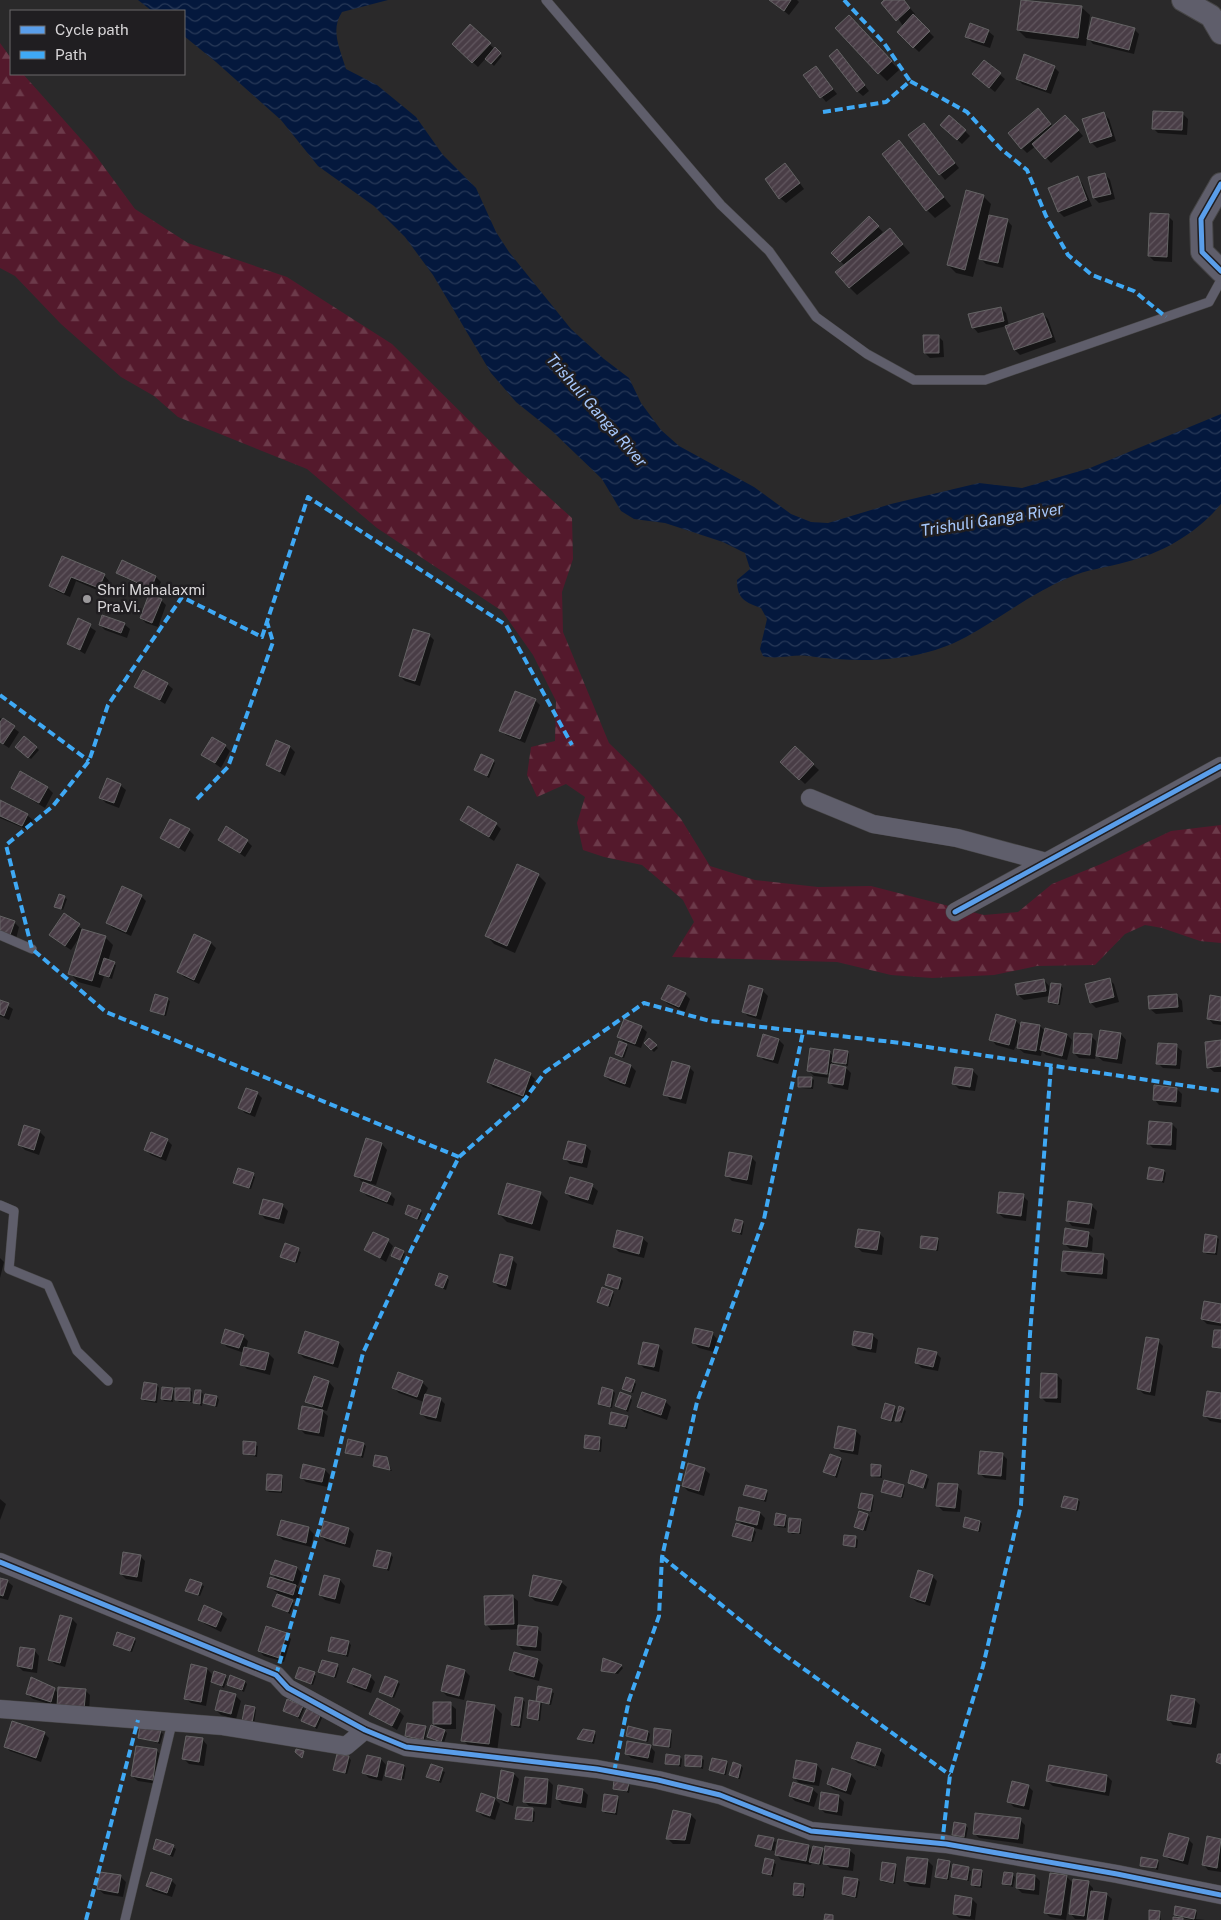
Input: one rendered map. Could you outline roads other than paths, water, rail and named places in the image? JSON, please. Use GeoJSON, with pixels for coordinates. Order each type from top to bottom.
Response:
{"type":"FeatureCollection","features":[{"type":"Feature","properties":{"kind":"street"},"geometry":{"type":"LineString","coordinates":[[1183,0],[1211,16],[1221,33]]}},
{"type":"Feature","properties":{"kind":"street"},"geometry":{"type":"LineString","coordinates":[[1221,184],[1201,219],[1202,252],[1221,271]]}},
{"type":"Feature","properties":{"kind":"street"},"geometry":{"type":"LineString","coordinates":[[955,912],[1221,766]]}},
{"type":"Feature","properties":{"kind":"street"},"geometry":{"type":"LineString","coordinates":[[810,798],[873,824],[957,838],[1046,862]]}},
{"type":"Feature","properties":{"kind":"street"},"geometry":{"type":"LineString","coordinates":[[0,1562],[276,1675],[288,1688],[365,1730],[406,1747],[597,1769],[658,1780],[720,1795],[811,1830],[946,1844],[1117,1874],[1221,1895]]}},
{"type":"Feature","properties":{"kind":"street"},"geometry":{"type":"LineString","coordinates":[[0,1709],[261,1731],[346,1746],[365,1730]]}},
{"type":"Feature","properties":{"kind":"lane"},"geometry":{"type":"LineString","coordinates":[[546,0],[721,205],[769,251],[816,317],[867,354],[914,380],[985,380],[1209,302],[1221,280]]}},
{"type":"Feature","properties":{"kind":"lane"},"geometry":{"type":"LineString","coordinates":[[0,935],[32,949]]}},
{"type":"Feature","properties":{"kind":"lane"},"geometry":{"type":"LineString","coordinates":[[0,1205],[14,1211],[9,1269],[48,1285],[77,1351],[108,1381]]}},
{"type":"Feature","properties":{"kind":"lane"},"geometry":{"type":"LineString","coordinates":[[125,1920],[172,1723]]}},
{"type":"Feature","properties":{"kind":"water","name":"Trishuli Ganga River"},"geometry":{"type":"Polygon","coordinates":[[[138,0],[388,0],[342,12],[338,19],[336,33],[346,69],[377,85],[416,117],[443,155],[476,188],[496,232],[509,252],[571,329],[604,359],[629,378],[641,403],[661,430],[679,446],[754,487],[791,514],[811,522],[828,523],[891,504],[979,483],[1022,488],[1090,468],[1221,414],[1221,504],[1190,533],[1166,547],[1140,558],[1068,578],[1029,598],[948,646],[929,652],[889,659],[848,660],[802,656],[763,656],[760,649],[767,619],[761,608],[743,599],[737,587],[737,580],[750,569],[745,553],[723,542],[665,523],[634,519],[621,511],[602,479],[551,430],[516,402],[491,373],[433,275],[405,237],[374,206],[318,166],[281,120],[185,37],[185,10],[151,10],[138,0]]]}},
{"type":"Feature","properties":{"kind":"place","name":"Shri Mahalaxmi Pra.Vi."},"geometry":{"type":"Point","coordinates":[87,599]}}]}
